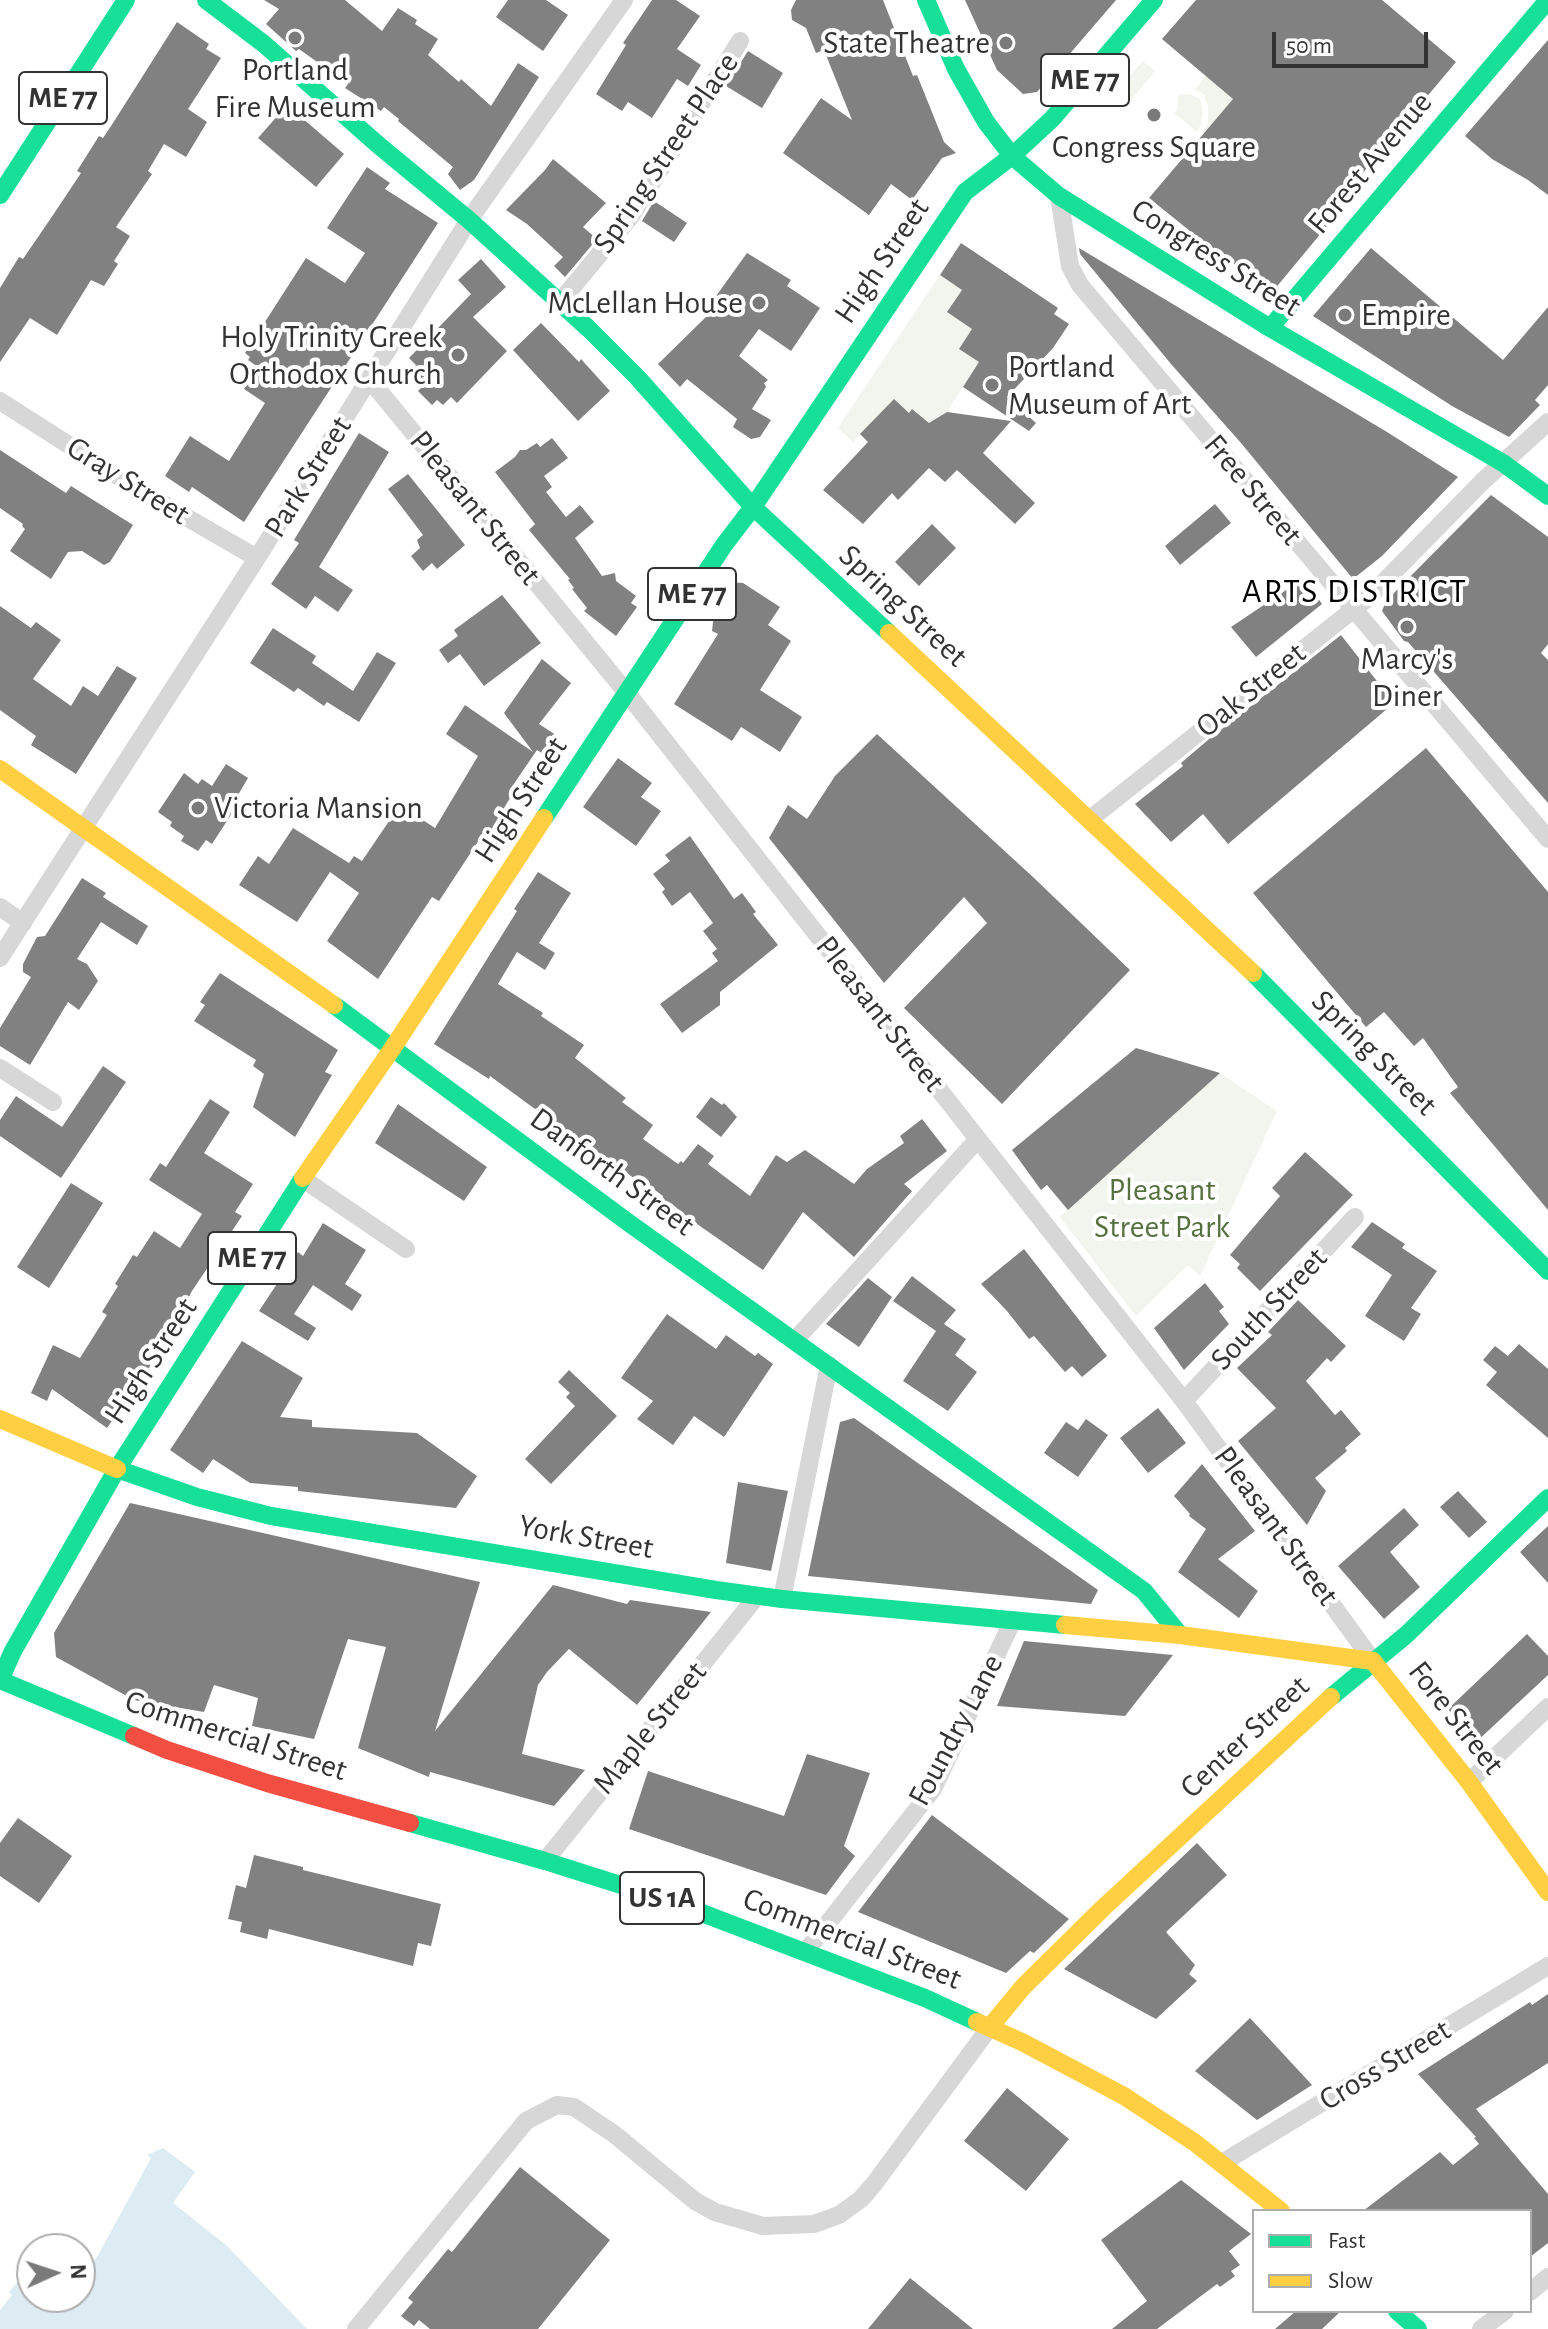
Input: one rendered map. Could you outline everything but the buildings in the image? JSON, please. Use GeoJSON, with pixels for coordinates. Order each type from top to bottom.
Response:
{"type":"FeatureCollection","features":[{"type":"Feature","properties":{"kind":"street","name":"ME 77"},"geometry":{"type":"LineString","coordinates":[[0,195],[126,0]]}},
{"type":"Feature","properties":{"kind":"street","name":"Spring Street"},"geometry":{"type":"LineString","coordinates":[[206,0],[264,44],[560,302],[637,377],[753,507],[1225,945],[1548,1271]]}},
{"type":"Feature","properties":{"kind":"street","name":"Park Street"},"geometry":{"type":"LineString","coordinates":[[0,958],[469,220],[624,0]]}},
{"type":"Feature","properties":{"kind":"street","name":"Congress Street"},"geometry":{"type":"LineString","coordinates":[[926,0],[956,69],[986,122],[1012,156],[1059,196],[1270,328],[1503,463],[1548,496]]}},
{"type":"Feature","properties":{"kind":"street","name":"High Street"},"geometry":{"type":"LineString","coordinates":[[0,1680],[13,1651],[117,1469],[303,1179],[724,545],[753,507],[965,192],[1012,156],[1052,119],[1154,0]]}},
{"type":"Feature","properties":{"kind":"street","name":"Forest Avenue"},"geometry":{"type":"LineString","coordinates":[[1270,328],[1548,0]]}},
{"type":"Feature","properties":{"kind":"street","name":"Spring Street Place"},"geometry":{"type":"LineString","coordinates":[[560,302],[631,216],[740,41]]}},
{"type":"Feature","properties":{"kind":"street","name":"Free Street"},"geometry":{"type":"LineString","coordinates":[[1059,196],[1070,266],[1080,285],[1548,839]]}},
{"type":"Feature","properties":{"kind":"street","name":"Pleasant Street"},"geometry":{"type":"LineString","coordinates":[[370,380],[627,693],[1184,1401],[1373,1661]]}},
{"type":"Feature","properties":{"kind":"street","name":"Gray Street"},"geometry":{"type":"LineString","coordinates":[[0,401],[141,491],[257,558]]}},
{"type":"Feature","properties":{"kind":"street","name":"Oak Street"},"geometry":{"type":"LineString","coordinates":[[1089,820],[1369,597],[1548,422]]}},
{"type":"Feature","properties":{"kind":"street","name":"Danforth Street"},"geometry":{"type":"LineString","coordinates":[[0,769],[1144,1591],[1180,1635]]}},
{"type":"Feature","properties":{"kind":"street"},"geometry":{"type":"LineString","coordinates":[[0,907],[23,923]]}},
{"type":"Feature","properties":{"kind":"street"},"geometry":{"type":"LineString","coordinates":[[0,1068],[53,1102]]}},
{"type":"Feature","properties":{"kind":"street"},"geometry":{"type":"LineString","coordinates":[[795,1340],[978,1139]]}},
{"type":"Feature","properties":{"kind":"street"},"geometry":{"type":"LineString","coordinates":[[303,1179],[406,1249]]}},
{"type":"Feature","properties":{"kind":"street","name":"South Street"},"geometry":{"type":"LineString","coordinates":[[1184,1401],[1355,1217]]}},
{"type":"Feature","properties":{"kind":"street"},"geometry":{"type":"LineString","coordinates":[[782,1599],[829,1365]]}},
{"type":"Feature","properties":{"kind":"street","name":"York Street"},"geometry":{"type":"LineString","coordinates":[[0,1419],[117,1469],[197,1497],[271,1516],[757,1596],[1180,1635]]}},
{"type":"Feature","properties":{"kind":"street","name":"Center Street"},"geometry":{"type":"LineString","coordinates":[[990,2027],[1023,1987],[1103,1908],[1345,1684],[1406,1635],[1548,1498]]}},
{"type":"Feature","properties":{"kind":"street","name":"Maple Street"},"geometry":{"type":"LineString","coordinates":[[545,1861],[757,1596]]}},
{"type":"Feature","properties":{"kind":"street","name":"Foundry Lane"},"geometry":{"type":"LineString","coordinates":[[806,1951],[933,1789],[1013,1620]]}},
{"type":"Feature","properties":{"kind":"street","name":"Fore Street"},"geometry":{"type":"LineString","coordinates":[[1180,1635],[1373,1661],[1469,1782],[1548,1892]]}},
{"type":"Feature","properties":{"kind":"street","name":"Commercial Street"},"geometry":{"type":"LineString","coordinates":[[0,1680],[167,1750],[267,1783],[545,1861],[665,1899],[925,1998],[1051,2056],[1124,2096],[1222,2163],[1279,2209]]}},
{"type":"Feature","properties":{"kind":"street"},"geometry":{"type":"LineString","coordinates":[[1469,1782],[1548,1707]]}},
{"type":"Feature","properties":{"kind":"street","name":"Cross Street"},"geometry":{"type":"LineString","coordinates":[[1222,2163],[1548,1966]]}},
{"type":"Feature","properties":{"kind":"street"},"geometry":{"type":"LineString","coordinates":[[356,2329],[526,2121],[557,2105],[574,2107],[614,2134],[695,2201],[715,2212],[763,2226],[814,2224],[839,2215],[861,2199],[990,2027]]}},
{"type":"Feature","properties":{"kind":"street"},"geometry":{"type":"LineString","coordinates":[[1532,2290],[1548,2277]]}},
{"type":"Feature","properties":{"kind":"street"},"geometry":{"type":"LineString","coordinates":[[1399,2313],[1418,2329]]}},
{"type":"Feature","properties":{"kind":"street"},"geometry":{"type":"LineString","coordinates":[[1481,2329],[1502,2313]]}},
{"type":"Feature","properties":{"kind":"green space"},"geometry":{"type":"Polygon","coordinates":[[[1143,61],[1155,71],[1127,105],[1114,94],[1143,61]]]}},
{"type":"Feature","properties":{"kind":"green space"},"geometry":{"type":"Polygon","coordinates":[[[1206,76],[1233,99],[1201,136],[1208,123],[1208,107],[1204,94],[1194,90],[1206,76]]]}},
{"type":"Feature","properties":{"kind":"green space"},"geometry":{"type":"Polygon","coordinates":[[[1190,94],[1200,99],[1203,112],[1197,132],[1174,113],[1178,108],[1178,95],[1190,94]]]}},
{"type":"Feature","properties":{"kind":"green space"},"geometry":{"type":"Polygon","coordinates":[[[940,275],[962,290],[947,312],[972,329],[959,349],[979,362],[947,412],[938,416],[934,427],[913,409],[909,413],[894,399],[853,442],[838,428],[940,275]]]}},
{"type":"Feature","properties":{"kind":"green space","name":"Pleasant Street Park"},"geometry":{"type":"Polygon","coordinates":[[[1220,1073],[1277,1111],[1200,1276],[1188,1265],[1136,1316],[1060,1217],[1220,1073]]]}},
{"type":"Feature","properties":{"kind":"shaded area"},"geometry":{"type":"Polygon","coordinates":[[[163,2148],[195,2172],[173,2203],[226,2245],[307,2329],[0,2329],[0,2310],[12,2295],[9,2292],[16,2284],[16,2313],[96,2313],[96,2258],[151,2158],[147,2155],[163,2148]]]}},
{"type":"Feature","properties":{"kind":"traffic: fast"},"geometry":{"type":"LineString","coordinates":[[0,195],[126,0]]}},
{"type":"Feature","properties":{"kind":"traffic: fast"},"geometry":{"type":"LineString","coordinates":[[206,0],[264,44],[469,220],[589,329],[637,377],[753,507],[889,633]]}},
{"type":"Feature","properties":{"kind":"traffic: fast"},"geometry":{"type":"LineString","coordinates":[[926,0],[956,69],[986,122],[1012,156]]}},
{"type":"Feature","properties":{"kind":"traffic: fast"},"geometry":{"type":"LineString","coordinates":[[544,818],[724,545],[753,507],[965,192],[1012,156],[1052,119],[1154,0]]}},
{"type":"Feature","properties":{"kind":"traffic: fast"},"geometry":{"type":"LineString","coordinates":[[1270,328],[1548,0]]}},
{"type":"Feature","properties":{"kind":"traffic: fast"},"geometry":{"type":"LineString","coordinates":[[1012,156],[1059,196],[1270,328],[1503,463],[1548,496]]}},
{"type":"Feature","properties":{"kind":"traffic: fast"},"geometry":{"type":"LineString","coordinates":[[1253,973],[1548,1271]]}},
{"type":"Feature","properties":{"kind":"traffic: fast"},"geometry":{"type":"LineString","coordinates":[[334,1005],[629,1223],[1144,1591],[1180,1635]]}},
{"type":"Feature","properties":{"kind":"traffic: fast"},"geometry":{"type":"LineString","coordinates":[[134,1736],[0,1680],[13,1651],[117,1469],[303,1178]]}},
{"type":"Feature","properties":{"kind":"traffic: fast"},"geometry":{"type":"LineString","coordinates":[[117,1469],[197,1497],[271,1516],[716,1590],[1065,1625]]}},
{"type":"Feature","properties":{"kind":"traffic: fast"},"geometry":{"type":"LineString","coordinates":[[1331,1697],[1406,1635],[1548,1498]]}},
{"type":"Feature","properties":{"kind":"traffic: fast"},"geometry":{"type":"LineString","coordinates":[[410,1823],[665,1899],[925,1998],[977,2022]]}},
{"type":"Feature","properties":{"kind":"traffic: fast"},"geometry":{"type":"LineString","coordinates":[[1399,2313],[1418,2329]]}},
{"type":"Feature","properties":{"kind":"traffic: slow"},"geometry":{"type":"LineString","coordinates":[[889,633],[1253,973]]}},
{"type":"Feature","properties":{"kind":"traffic: slow"},"geometry":{"type":"LineString","coordinates":[[0,769],[334,1005]]}},
{"type":"Feature","properties":{"kind":"traffic: slow"},"geometry":{"type":"LineString","coordinates":[[303,1178],[544,818]]}},
{"type":"Feature","properties":{"kind":"traffic: slow"},"geometry":{"type":"LineString","coordinates":[[0,1419],[117,1469]]}},
{"type":"Feature","properties":{"kind":"traffic: slow"},"geometry":{"type":"LineString","coordinates":[[1065,1625],[1180,1635],[1373,1661],[1469,1782],[1548,1892]]}},
{"type":"Feature","properties":{"kind":"traffic: slow"},"geometry":{"type":"LineString","coordinates":[[990,2027],[1023,1987],[1103,1908],[1331,1697]]}},
{"type":"Feature","properties":{"kind":"traffic: slow"},"geometry":{"type":"LineString","coordinates":[[977,2022],[1124,2096],[1194,2142],[1278,2209]]}},
{"type":"Feature","properties":{"kind":"traffic: jam"},"geometry":{"type":"LineString","coordinates":[[134,1736],[267,1783],[410,1823]]}},
{"type":"Feature","properties":{"kind":"place","name":"Portland Fire Museum"},"geometry":{"type":"Point","coordinates":[295,38]}},
{"type":"Feature","properties":{"kind":"place","name":"State Theatre"},"geometry":{"type":"Point","coordinates":[1006,43]}},
{"type":"Feature","properties":{"kind":"place","name":"Congress Square"},"geometry":{"type":"Point","coordinates":[1154,115]}},
{"type":"Feature","properties":{"kind":"place","name":"McLellan House"},"geometry":{"type":"Point","coordinates":[759,303]}},
{"type":"Feature","properties":{"kind":"place","name":"Empire"},"geometry":{"type":"Point","coordinates":[1345,315]}},
{"type":"Feature","properties":{"kind":"place","name":"Holy Trinity Greek Orthodox Church"},"geometry":{"type":"Point","coordinates":[458,355]}},
{"type":"Feature","properties":{"kind":"place","name":"Portland Museum of Art"},"geometry":{"type":"Point","coordinates":[992,385]}},
{"type":"Feature","properties":{"kind":"place","name":"Marcy's Diner"},"geometry":{"type":"Point","coordinates":[1407,627]}},
{"type":"Feature","properties":{"kind":"place","name":"Victoria Mansion"},"geometry":{"type":"Point","coordinates":[198,808]}},
{"type":"Feature","properties":{"kind":"district","name":"ARTS DISTRICT"},"geometry":{"type":"Point","coordinates":[1355,592]}}]}
